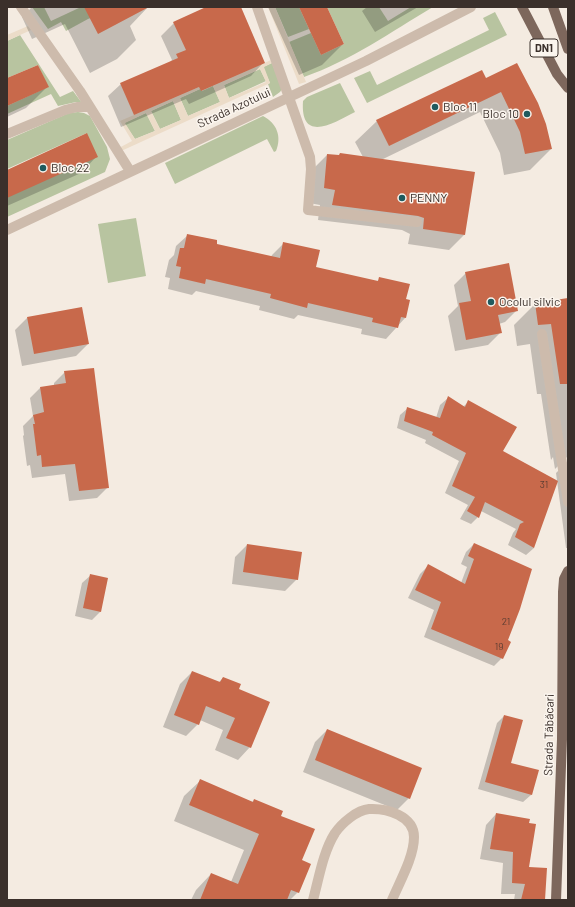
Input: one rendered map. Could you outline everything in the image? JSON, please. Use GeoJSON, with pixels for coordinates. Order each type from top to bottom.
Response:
{"type":"FeatureCollection","features":[{"type":"Feature","properties":{"kind":"main road","name":"DN1"},"geometry":{"type":"LineString","coordinates":[[522,7],[557,74],[568,88]]}},
{"type":"Feature","properties":{"kind":"main road","name":"DN1"},"geometry":{"type":"LineString","coordinates":[[553,7],[568,49]]}},
{"type":"Feature","properties":{"kind":"main road","name":"Strada Tăbăcari"},"geometry":{"type":"LineString","coordinates":[[556,900],[562,739],[563,592],[564,579],[568,570]]}},
{"type":"Feature","properties":{"kind":"street"},"geometry":{"type":"LineString","coordinates":[[21,7],[90,107],[130,171]]}},
{"type":"Feature","properties":{"kind":"street"},"geometry":{"type":"LineString","coordinates":[[257,7],[310,157],[311,175],[308,210],[416,222]]}},
{"type":"Feature","properties":{"kind":"street","name":"Strada Azotului"},"geometry":{"type":"LineString","coordinates":[[7,230],[366,61],[464,8]]}},
{"type":"Feature","properties":{"kind":"street"},"geometry":{"type":"LineString","coordinates":[[7,134],[65,110],[77,107],[90,107]]}},
{"type":"Feature","properties":{"kind":"street"},"geometry":{"type":"LineString","coordinates":[[542,334],[568,502]]}},
{"type":"Feature","properties":{"kind":"street"},"geometry":{"type":"LineString","coordinates":[[313,900],[328,848],[336,833],[345,822],[357,813],[369,809],[391,811],[408,821],[414,835],[412,852],[392,900]]}},
{"type":"Feature","properties":{"kind":"green space"},"geometry":{"type":"Polygon","coordinates":[[[32,7],[44,7],[51,21],[81,7],[118,7],[88,19],[66,31],[61,22],[48,29],[32,7]]]}},
{"type":"Feature","properties":{"kind":"green space"},"geometry":{"type":"Polygon","coordinates":[[[275,7],[299,7],[309,29],[288,37],[275,7]]]}},
{"type":"Feature","properties":{"kind":"green space"},"geometry":{"type":"Polygon","coordinates":[[[327,7],[379,7],[388,21],[411,7],[433,7],[338,63],[304,77],[289,42],[311,33],[321,55],[344,44],[327,7]]]}},
{"type":"Feature","properties":{"kind":"green space"},"geometry":{"type":"Polygon","coordinates":[[[495,12],[507,35],[367,103],[354,78],[370,71],[377,85],[489,30],[483,18],[495,12]]]}},
{"type":"Feature","properties":{"kind":"green space"},"geometry":{"type":"Polygon","coordinates":[[[20,35],[60,97],[73,91],[82,103],[76,102],[58,106],[51,94],[7,114],[7,106],[48,87],[38,65],[7,78],[7,41],[20,35]]]}},
{"type":"Feature","properties":{"kind":"green space"},"geometry":{"type":"Polygon","coordinates":[[[272,63],[282,89],[273,97],[268,84],[270,83],[263,67],[272,63]]]}},
{"type":"Feature","properties":{"kind":"green space"},"geometry":{"type":"Polygon","coordinates":[[[260,69],[266,81],[229,98],[224,85],[260,69]]]}},
{"type":"Feature","properties":{"kind":"green space"},"geometry":{"type":"Polygon","coordinates":[[[340,83],[355,112],[329,125],[320,127],[313,126],[307,122],[304,114],[303,101],[307,97],[340,83]]]}},
{"type":"Feature","properties":{"kind":"green space"},"geometry":{"type":"Polygon","coordinates":[[[213,86],[220,102],[188,116],[180,98],[200,89],[202,91],[213,86]]]}},
{"type":"Feature","properties":{"kind":"green space"},"geometry":{"type":"Polygon","coordinates":[[[173,101],[181,120],[160,129],[151,111],[173,101]]]}},
{"type":"Feature","properties":{"kind":"green space"},"geometry":{"type":"Polygon","coordinates":[[[78,112],[90,116],[107,147],[110,159],[105,172],[7,217],[7,198],[87,133],[7,169],[7,140],[69,113],[78,112]]]}},
{"type":"Feature","properties":{"kind":"green space"},"geometry":{"type":"Polygon","coordinates":[[[146,113],[155,131],[135,139],[124,123],[146,113]]]}},
{"type":"Feature","properties":{"kind":"green space"},"geometry":{"type":"Polygon","coordinates":[[[263,116],[272,122],[277,131],[278,146],[276,151],[274,152],[267,139],[175,184],[165,163],[263,116]]]}},
{"type":"Feature","properties":{"kind":"green space"},"geometry":{"type":"Polygon","coordinates":[[[136,218],[146,276],[108,283],[98,224],[136,218]]]}},
{"type":"Feature","properties":{"kind":"shaded area"},"geometry":{"type":"Polygon","coordinates":[[[268,7],[275,7],[306,82],[299,84],[268,7]]]}},
{"type":"Feature","properties":{"kind":"shaded area"},"geometry":{"type":"Polygon","coordinates":[[[28,26],[31,30],[7,41],[7,35],[28,26]]]}},
{"type":"Feature","properties":{"kind":"shaded area"},"geometry":{"type":"Polygon","coordinates":[[[271,60],[272,63],[264,67],[270,83],[119,152],[117,149],[132,141],[120,121],[199,87],[200,89],[180,98],[188,116],[220,102],[213,86],[271,60]],[[260,69],[224,85],[229,98],[266,82],[260,69]],[[173,101],[151,111],[160,129],[181,120],[173,101]],[[146,113],[125,123],[135,139],[155,131],[146,113]]]}},
{"type":"Feature","properties":{"kind":"building"},"geometry":{"type":"Polygon","coordinates":[[[84,7],[149,7],[98,34],[84,7]]]}},
{"type":"Feature","properties":{"kind":"building"},"geometry":{"type":"Polygon","coordinates":[[[206,7],[241,7],[265,63],[201,91],[199,87],[134,115],[120,83],[178,58],[176,54],[186,50],[173,22],[206,7]]]}},
{"type":"Feature","properties":{"kind":"building"},"geometry":{"type":"Polygon","coordinates":[[[299,7],[327,7],[344,44],[321,55],[299,7]]]}},
{"type":"Feature","properties":{"kind":"building"},"geometry":{"type":"Polygon","coordinates":[[[517,63],[538,103],[546,124],[552,149],[525,154],[520,132],[501,92],[389,146],[376,120],[482,70],[486,78],[517,63]]]}},
{"type":"Feature","properties":{"kind":"building"},"geometry":{"type":"Polygon","coordinates":[[[38,65],[49,87],[7,106],[7,78],[38,65]]]}},
{"type":"Feature","properties":{"kind":"building","name":"Bloc 22"},"geometry":{"type":"Polygon","coordinates":[[[87,133],[98,157],[7,198],[7,170],[87,133]]]}},
{"type":"Feature","properties":{"kind":"building","name":"PENNY"},"geometry":{"type":"Polygon","coordinates":[[[340,153],[475,172],[465,235],[423,229],[424,218],[418,216],[332,205],[335,190],[324,188],[327,154],[339,155],[340,153]]]}},
{"type":"Feature","properties":{"kind":"building"},"geometry":{"type":"Polygon","coordinates":[[[187,234],[217,240],[217,244],[280,258],[283,242],[320,250],[316,267],[378,281],[379,277],[410,284],[406,299],[410,300],[406,318],[401,317],[398,328],[372,322],[373,318],[308,303],[307,308],[270,298],[271,294],[206,279],[205,284],[179,278],[181,267],[176,266],[180,248],[184,248],[187,234]]]}},
{"type":"Feature","properties":{"kind":"building","name":"Ocolul silvic"},"geometry":{"type":"Polygon","coordinates":[[[509,263],[518,311],[498,315],[502,333],[466,340],[459,303],[471,301],[465,272],[509,263]]]}},
{"type":"Feature","properties":{"kind":"building"},"geometry":{"type":"Polygon","coordinates":[[[568,298],[568,384],[560,384],[551,324],[538,325],[535,303],[568,298]]]}},
{"type":"Feature","properties":{"kind":"building"},"geometry":{"type":"Polygon","coordinates":[[[82,307],[89,344],[34,354],[27,317],[82,307]]]}},
{"type":"Feature","properties":{"kind":"building"},"geometry":{"type":"Polygon","coordinates":[[[94,368],[109,488],[79,491],[75,464],[42,467],[41,455],[37,456],[33,415],[44,412],[40,387],[66,383],[64,371],[94,368]]]}},
{"type":"Feature","properties":{"kind":"building"},"geometry":{"type":"Polygon","coordinates":[[[448,396],[465,407],[468,400],[517,427],[503,451],[558,481],[534,548],[515,537],[520,524],[524,522],[485,502],[479,518],[467,511],[475,497],[452,486],[466,453],[432,435],[433,432],[404,421],[407,407],[440,418],[448,396]]]}},
{"type":"Feature","properties":{"kind":"building"},"geometry":{"type":"Polygon","coordinates":[[[474,543],[532,569],[520,609],[508,640],[511,642],[503,659],[431,629],[441,602],[415,590],[428,564],[465,584],[474,559],[468,556],[474,543]]]}},
{"type":"Feature","properties":{"kind":"building"},"geometry":{"type":"Polygon","coordinates":[[[247,544],[302,552],[298,580],[243,572],[247,544]]]}},
{"type":"Feature","properties":{"kind":"building"},"geometry":{"type":"Polygon","coordinates":[[[90,574],[108,578],[101,612],[83,608],[90,574]]]}},
{"type":"Feature","properties":{"kind":"building"},"geometry":{"type":"Polygon","coordinates":[[[192,671],[220,682],[223,677],[241,684],[239,689],[270,702],[251,748],[226,738],[235,718],[206,706],[199,725],[174,715],[192,671]]]}},
{"type":"Feature","properties":{"kind":"building"},"geometry":{"type":"Polygon","coordinates":[[[504,715],[523,720],[511,763],[539,770],[532,795],[485,782],[504,715]]]}},
{"type":"Feature","properties":{"kind":"building"},"geometry":{"type":"Polygon","coordinates":[[[327,729],[422,768],[410,799],[315,760],[327,729]]]}},
{"type":"Feature","properties":{"kind":"building"},"geometry":{"type":"Polygon","coordinates":[[[200,779],[253,802],[254,799],[283,811],[281,816],[315,829],[302,860],[311,864],[299,893],[291,890],[287,900],[200,900],[211,873],[238,884],[259,834],[189,805],[200,779]]]}},
{"type":"Feature","properties":{"kind":"building"},"geometry":{"type":"Polygon","coordinates":[[[496,813],[530,819],[529,823],[536,824],[529,867],[547,868],[545,900],[521,900],[525,884],[512,883],[513,852],[490,849],[496,813]]]}},
{"type":"Feature","properties":{"kind":"place","name":"Bloc 11"},"geometry":{"type":"Point","coordinates":[435,107]}},
{"type":"Feature","properties":{"kind":"place","name":"Bloc 10"},"geometry":{"type":"Point","coordinates":[527,114]}},
{"type":"Feature","properties":{"kind":"place","name":"Bloc 22"},"geometry":{"type":"Point","coordinates":[43,168]}},
{"type":"Feature","properties":{"kind":"place","name":"PENNY"},"geometry":{"type":"Point","coordinates":[402,198]}},
{"type":"Feature","properties":{"kind":"place","name":"Ocolul silvic"},"geometry":{"type":"Point","coordinates":[491,302]}}]}
